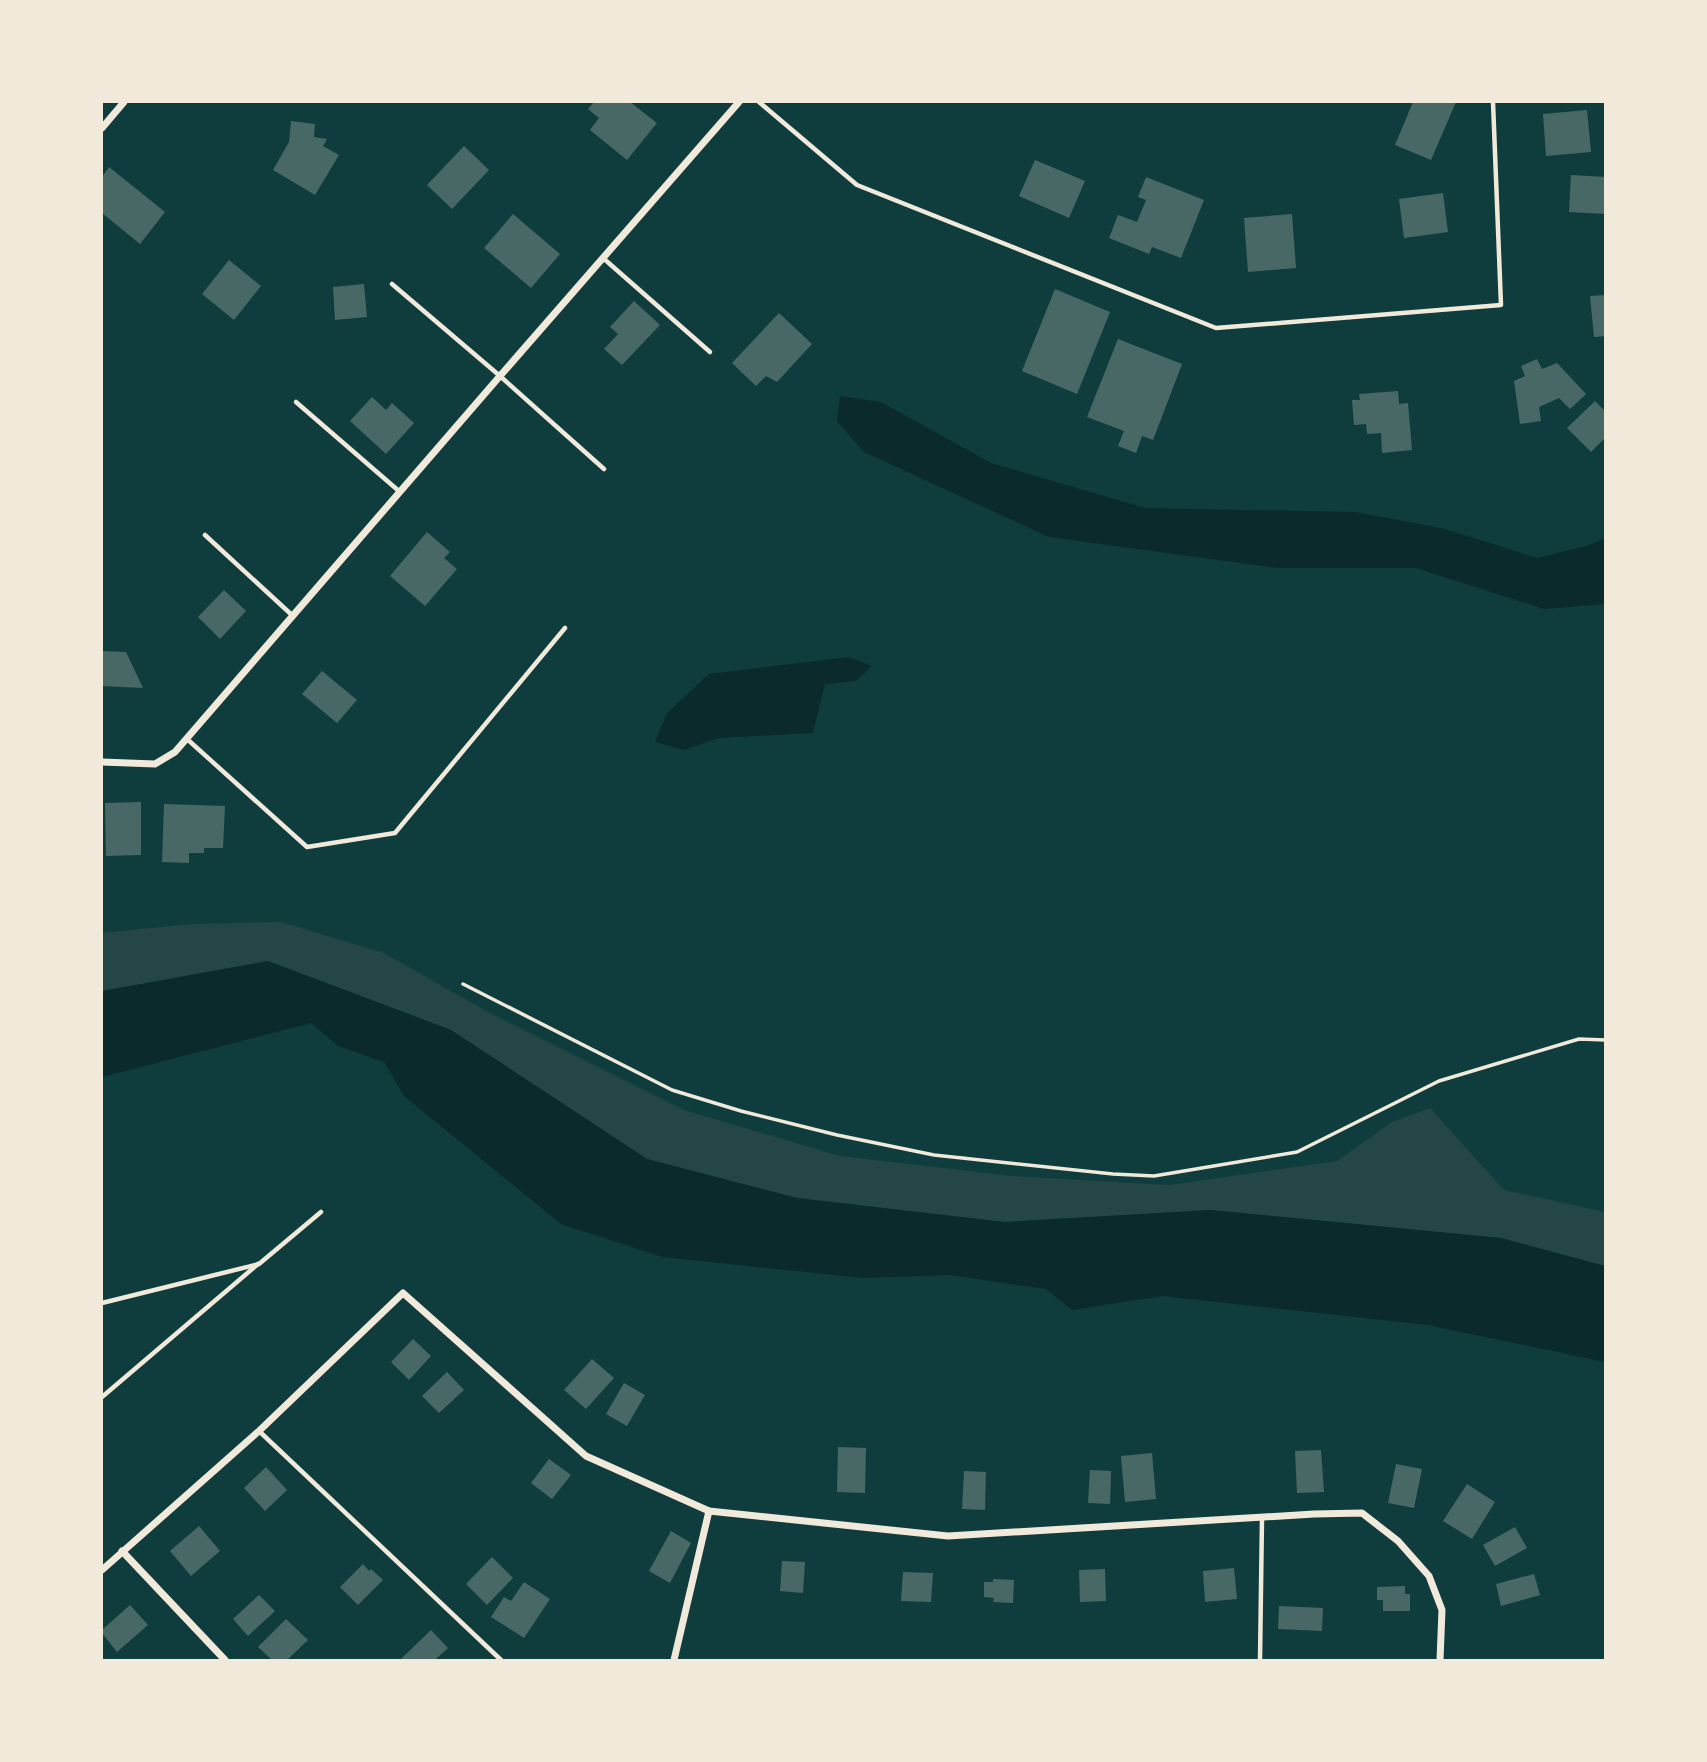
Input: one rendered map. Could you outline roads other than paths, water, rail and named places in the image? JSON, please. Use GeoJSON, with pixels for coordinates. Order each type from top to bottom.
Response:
{"type":"FeatureCollection","features":[{"type":"Feature","properties":{"kind":"street"},"geometry":{"type":"LineString","coordinates":[[102,128],[124,102]]}},
{"type":"Feature","properties":{"kind":"street"},"geometry":{"type":"LineString","coordinates":[[102,762],[155,764],[175,752],[739,102]]}},
{"type":"Feature","properties":{"kind":"street"},"geometry":{"type":"LineString","coordinates":[[102,1570],[259,1430],[403,1293],[586,1456],[709,1511],[948,1536],[1362,1513],[1398,1541],[1429,1576],[1443,1610],[1440,1661]]}},
{"type":"Feature","properties":{"kind":"street"},"geometry":{"type":"LineString","coordinates":[[674,1661],[709,1511]]}},
{"type":"Feature","properties":{"kind":"street"},"geometry":{"type":"LineString","coordinates":[[122,1551],[225,1661]]}},
{"type":"Feature","properties":{"kind":"lane"},"geometry":{"type":"LineString","coordinates":[[759,102],[857,185],[1216,328],[1501,305],[1493,102]]}},
{"type":"Feature","properties":{"kind":"lane"},"geometry":{"type":"LineString","coordinates":[[603,258],[710,352]]}},
{"type":"Feature","properties":{"kind":"lane"},"geometry":{"type":"LineString","coordinates":[[392,284],[604,469]]}},
{"type":"Feature","properties":{"kind":"lane"},"geometry":{"type":"LineString","coordinates":[[296,402],[400,493]]}},
{"type":"Feature","properties":{"kind":"lane"},"geometry":{"type":"LineString","coordinates":[[205,535],[293,616]]}},
{"type":"Feature","properties":{"kind":"lane"},"geometry":{"type":"LineString","coordinates":[[187,738],[307,847],[395,833],[565,628]]}},
{"type":"Feature","properties":{"kind":"lane"},"geometry":{"type":"LineString","coordinates":[[102,1397],[321,1212]]}},
{"type":"Feature","properties":{"kind":"lane"},"geometry":{"type":"LineString","coordinates":[[102,1303],[259,1264]]}},
{"type":"Feature","properties":{"kind":"lane"},"geometry":{"type":"LineString","coordinates":[[259,1430],[501,1661]]}},
{"type":"Feature","properties":{"kind":"lane"},"geometry":{"type":"LineString","coordinates":[[1260,1661],[1262,1518]]}}]}
